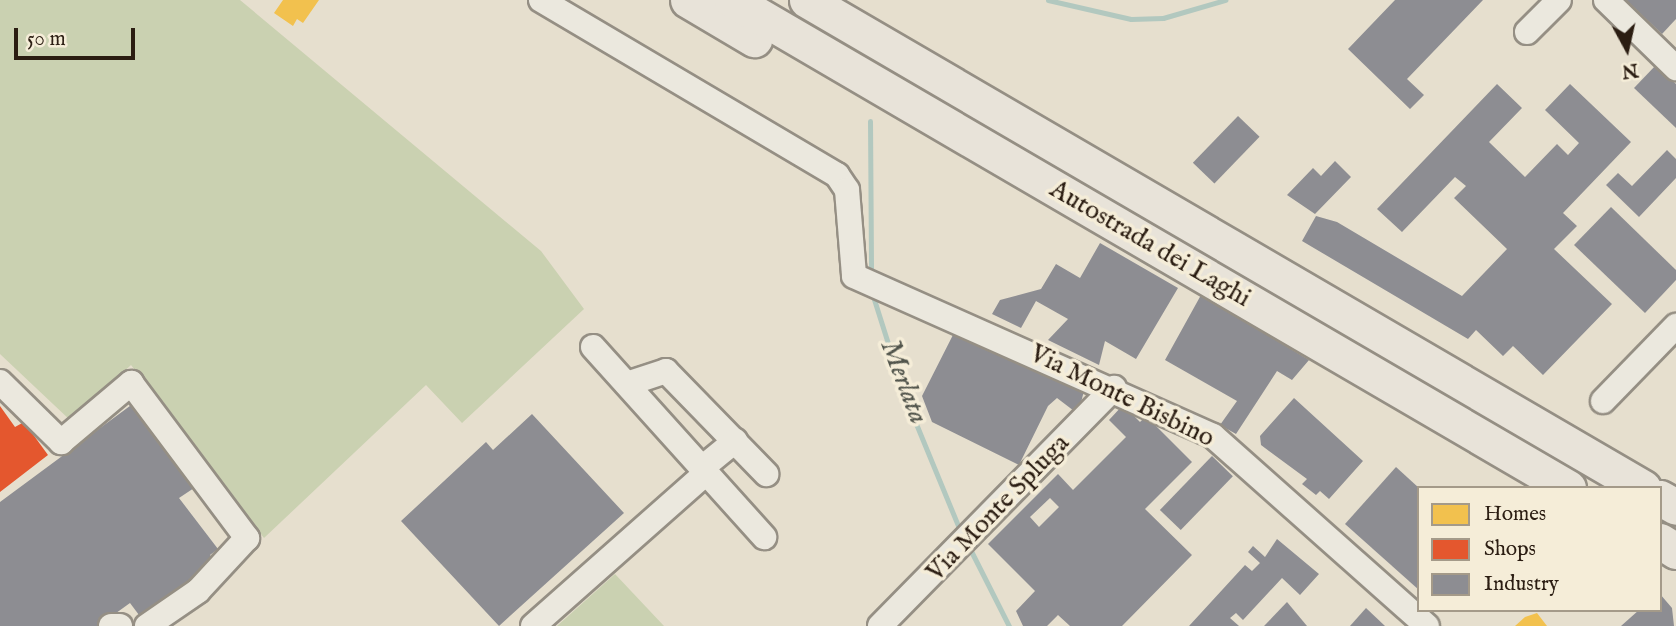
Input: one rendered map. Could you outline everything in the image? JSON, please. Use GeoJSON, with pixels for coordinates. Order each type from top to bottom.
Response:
{"type":"FeatureCollection","features":[{"type":"Feature","properties":{"kind":"highway"},"geometry":{"type":"LineString","coordinates":[[688,0],[818,76],[1021,169]]}},
{"type":"Feature","properties":{"kind":"highway","name":"Autostrada dei Laghi"},"geometry":{"type":"LineString","coordinates":[[732,0],[1566,486]]}},
{"type":"Feature","properties":{"kind":"highway","name":"Autostrada dei Laghi"},"geometry":{"type":"LineString","coordinates":[[807,0],[1640,486]]}},
{"type":"Feature","properties":{"kind":"highway"},"geometry":{"type":"LineString","coordinates":[[850,0],[1050,116],[1200,230]]}},
{"type":"Feature","properties":{"kind":"street","name":"Via Monte Bisbino"},"geometry":{"type":"LineString","coordinates":[[541,0],[837,175],[847,190],[850,266],[860,280],[925,304],[1114,388],[1213,436],[1427,626]]}},
{"type":"Feature","properties":{"kind":"street"},"geometry":{"type":"LineString","coordinates":[[1527,32],[1559,0]]}},
{"type":"Feature","properties":{"kind":"street"},"geometry":{"type":"LineString","coordinates":[[1606,0],[1676,68]]}},
{"type":"Feature","properties":{"kind":"street"},"geometry":{"type":"LineString","coordinates":[[1603,401],[1676,326]]}},
{"type":"Feature","properties":{"kind":"street"},"geometry":{"type":"LineString","coordinates":[[593,347],[764,537]]}},
{"type":"Feature","properties":{"kind":"street"},"geometry":{"type":"LineString","coordinates":[[627,384],[666,371],[766,474]]}},
{"type":"Feature","properties":{"kind":"street"},"geometry":{"type":"LineString","coordinates":[[0,382],[61,442],[131,383],[247,538],[198,591],[147,626]]}},
{"type":"Feature","properties":{"kind":"street","name":"Via Monte Spluga"},"geometry":{"type":"LineString","coordinates":[[880,626],[976,533],[1114,388]]}},
{"type":"Feature","properties":{"kind":"street"},"geometry":{"type":"LineString","coordinates":[[533,626],[735,441]]}},
{"type":"Feature","properties":{"kind":"street"},"geometry":{"type":"LineString","coordinates":[[111,626],[120,626]]}},
{"type":"Feature","properties":{"kind":"green space"},"geometry":{"type":"Polygon","coordinates":[[[0,0],[240,0],[541,251],[584,309],[462,423],[426,385],[264,538],[131,365],[71,421],[0,354],[0,0]]]}},
{"type":"Feature","properties":{"kind":"green space"},"geometry":{"type":"Polygon","coordinates":[[[615,574],[664,626],[557,626],[615,574]]]}},
{"type":"Feature","properties":{"kind":"building: Homes"},"geometry":{"type":"Polygon","coordinates":[[[283,0],[319,0],[303,23],[297,19],[293,26],[274,13],[283,0]]]}},
{"type":"Feature","properties":{"kind":"building: Homes"},"geometry":{"type":"Polygon","coordinates":[[[1537,613],[1547,626],[1515,626],[1525,617],[1537,613]]]}},
{"type":"Feature","properties":{"kind":"building: Shops"},"geometry":{"type":"Polygon","coordinates":[[[0,406],[15,427],[24,422],[48,455],[0,492],[0,406]]]}},
{"type":"Feature","properties":{"kind":"building: Industry"},"geometry":{"type":"Polygon","coordinates":[[[1395,0],[1483,0],[1407,79],[1424,95],[1410,109],[1348,49],[1395,0]]]}},
{"type":"Feature","properties":{"kind":"building: Industry"},"geometry":{"type":"Polygon","coordinates":[[[1626,0],[1676,0],[1676,19],[1662,34],[1626,0]]]}},
{"type":"Feature","properties":{"kind":"building: Industry"},"geometry":{"type":"Polygon","coordinates":[[[1656,65],[1676,84],[1676,128],[1634,88],[1656,65]]]}},
{"type":"Feature","properties":{"kind":"building: Industry"},"geometry":{"type":"Polygon","coordinates":[[[1497,84],[1522,108],[1489,142],[1525,177],[1557,144],[1568,155],[1579,143],[1545,110],[1570,84],[1631,142],[1563,213],[1577,226],[1554,249],[1612,304],[1543,375],[1513,346],[1503,356],[1476,330],[1468,339],[1302,241],[1316,216],[1337,222],[1462,296],[1507,249],[1454,198],[1466,186],[1455,177],[1402,232],[1377,209],[1497,84]]]}},
{"type":"Feature","properties":{"kind":"building: Industry"},"geometry":{"type":"Polygon","coordinates":[[[1238,116],[1260,137],[1214,184],[1193,163],[1238,116]]]}},
{"type":"Feature","properties":{"kind":"building: Industry"},"geometry":{"type":"Polygon","coordinates":[[[1667,150],[1676,159],[1676,178],[1639,217],[1606,185],[1618,173],[1632,186],[1667,150]]]}},
{"type":"Feature","properties":{"kind":"building: Industry"},"geometry":{"type":"Polygon","coordinates":[[[1335,161],[1351,177],[1315,214],[1287,195],[1313,168],[1321,176],[1335,161]]]}},
{"type":"Feature","properties":{"kind":"building: Industry"},"geometry":{"type":"Polygon","coordinates":[[[1611,207],[1676,270],[1676,280],[1645,313],[1574,245],[1611,207]]]}},
{"type":"Feature","properties":{"kind":"building: Industry"},"geometry":{"type":"Polygon","coordinates":[[[1100,243],[1178,288],[1136,359],[1105,341],[1099,365],[1048,340],[1068,319],[1036,301],[1021,328],[992,314],[1000,300],[1041,289],[1056,264],[1080,278],[1100,243]]]}},
{"type":"Feature","properties":{"kind":"building: Industry"},"geometry":{"type":"Polygon","coordinates":[[[1201,295],[1309,360],[1292,380],[1277,371],[1236,434],[1220,425],[1237,401],[1165,360],[1201,295]]]}},
{"type":"Feature","properties":{"kind":"building: Industry"},"geometry":{"type":"Polygon","coordinates":[[[957,327],[1054,379],[1057,373],[1085,387],[1078,414],[1057,398],[1048,406],[1019,465],[932,422],[922,396],[957,327]]]}},
{"type":"Feature","properties":{"kind":"building: Industry"},"geometry":{"type":"Polygon","coordinates":[[[1294,398],[1363,461],[1329,499],[1320,491],[1316,495],[1302,484],[1307,479],[1261,445],[1260,436],[1294,398]]]}},
{"type":"Feature","properties":{"kind":"building: Industry"},"geometry":{"type":"Polygon","coordinates":[[[138,400],[200,484],[179,498],[218,549],[210,555],[217,564],[142,619],[130,603],[98,626],[0,626],[0,502],[138,400]]]}},
{"type":"Feature","properties":{"kind":"building: Industry"},"geometry":{"type":"Polygon","coordinates":[[[1123,405],[1140,422],[1146,416],[1192,462],[1145,509],[1192,555],[1122,626],[1070,626],[1058,615],[1047,626],[1023,626],[1016,611],[1035,591],[988,544],[1058,474],[1073,490],[1126,437],[1109,420],[1123,405]],[[1050,498],[1030,517],[1039,527],[1059,507],[1050,498]]]}},
{"type":"Feature","properties":{"kind":"building: Industry"},"geometry":{"type":"Polygon","coordinates":[[[532,414],[624,513],[499,626],[401,521],[486,442],[493,450],[532,414]]]}},
{"type":"Feature","properties":{"kind":"building: Industry"},"geometry":{"type":"Polygon","coordinates":[[[1212,456],[1233,476],[1181,530],[1160,510],[1212,456]]]}},
{"type":"Feature","properties":{"kind":"building: Industry"},"geometry":{"type":"Polygon","coordinates":[[[1396,467],[1417,486],[1417,588],[1345,524],[1396,467]]]}},
{"type":"Feature","properties":{"kind":"building: Industry"},"geometry":{"type":"Polygon","coordinates":[[[1277,539],[1319,574],[1300,595],[1282,578],[1243,620],[1236,613],[1230,618],[1239,626],[1189,626],[1245,565],[1252,571],[1260,563],[1248,552],[1253,546],[1265,557],[1277,539]]]}},
{"type":"Feature","properties":{"kind":"building: Industry"},"geometry":{"type":"Polygon","coordinates":[[[1662,596],[1672,608],[1674,626],[1621,626],[1637,612],[1662,612],[1662,596]]]}},
{"type":"Feature","properties":{"kind":"building: Industry"},"geometry":{"type":"Polygon","coordinates":[[[1287,602],[1307,626],[1264,626],[1287,602]]]}},
{"type":"Feature","properties":{"kind":"building: Industry"},"geometry":{"type":"Polygon","coordinates":[[[1366,608],[1385,626],[1350,626],[1366,608]]]}},
{"type":"Feature","properties":{"kind":"waterway"},"geometry":{"type":"LineString","coordinates":[[1048,0],[1131,19],[1163,18],[1225,0]]}},
{"type":"Feature","properties":{"kind":"waterway","name":"Merlata"},"geometry":{"type":"LineString","coordinates":[[870,121],[871,277]]}},
{"type":"Feature","properties":{"kind":"waterway","name":"Merlata"},"geometry":{"type":"LineString","coordinates":[[872,293],[905,397],[961,533]]}},
{"type":"Feature","properties":{"kind":"waterway","name":"Merlata"},"geometry":{"type":"LineString","coordinates":[[968,545],[1009,626]]}}]}
